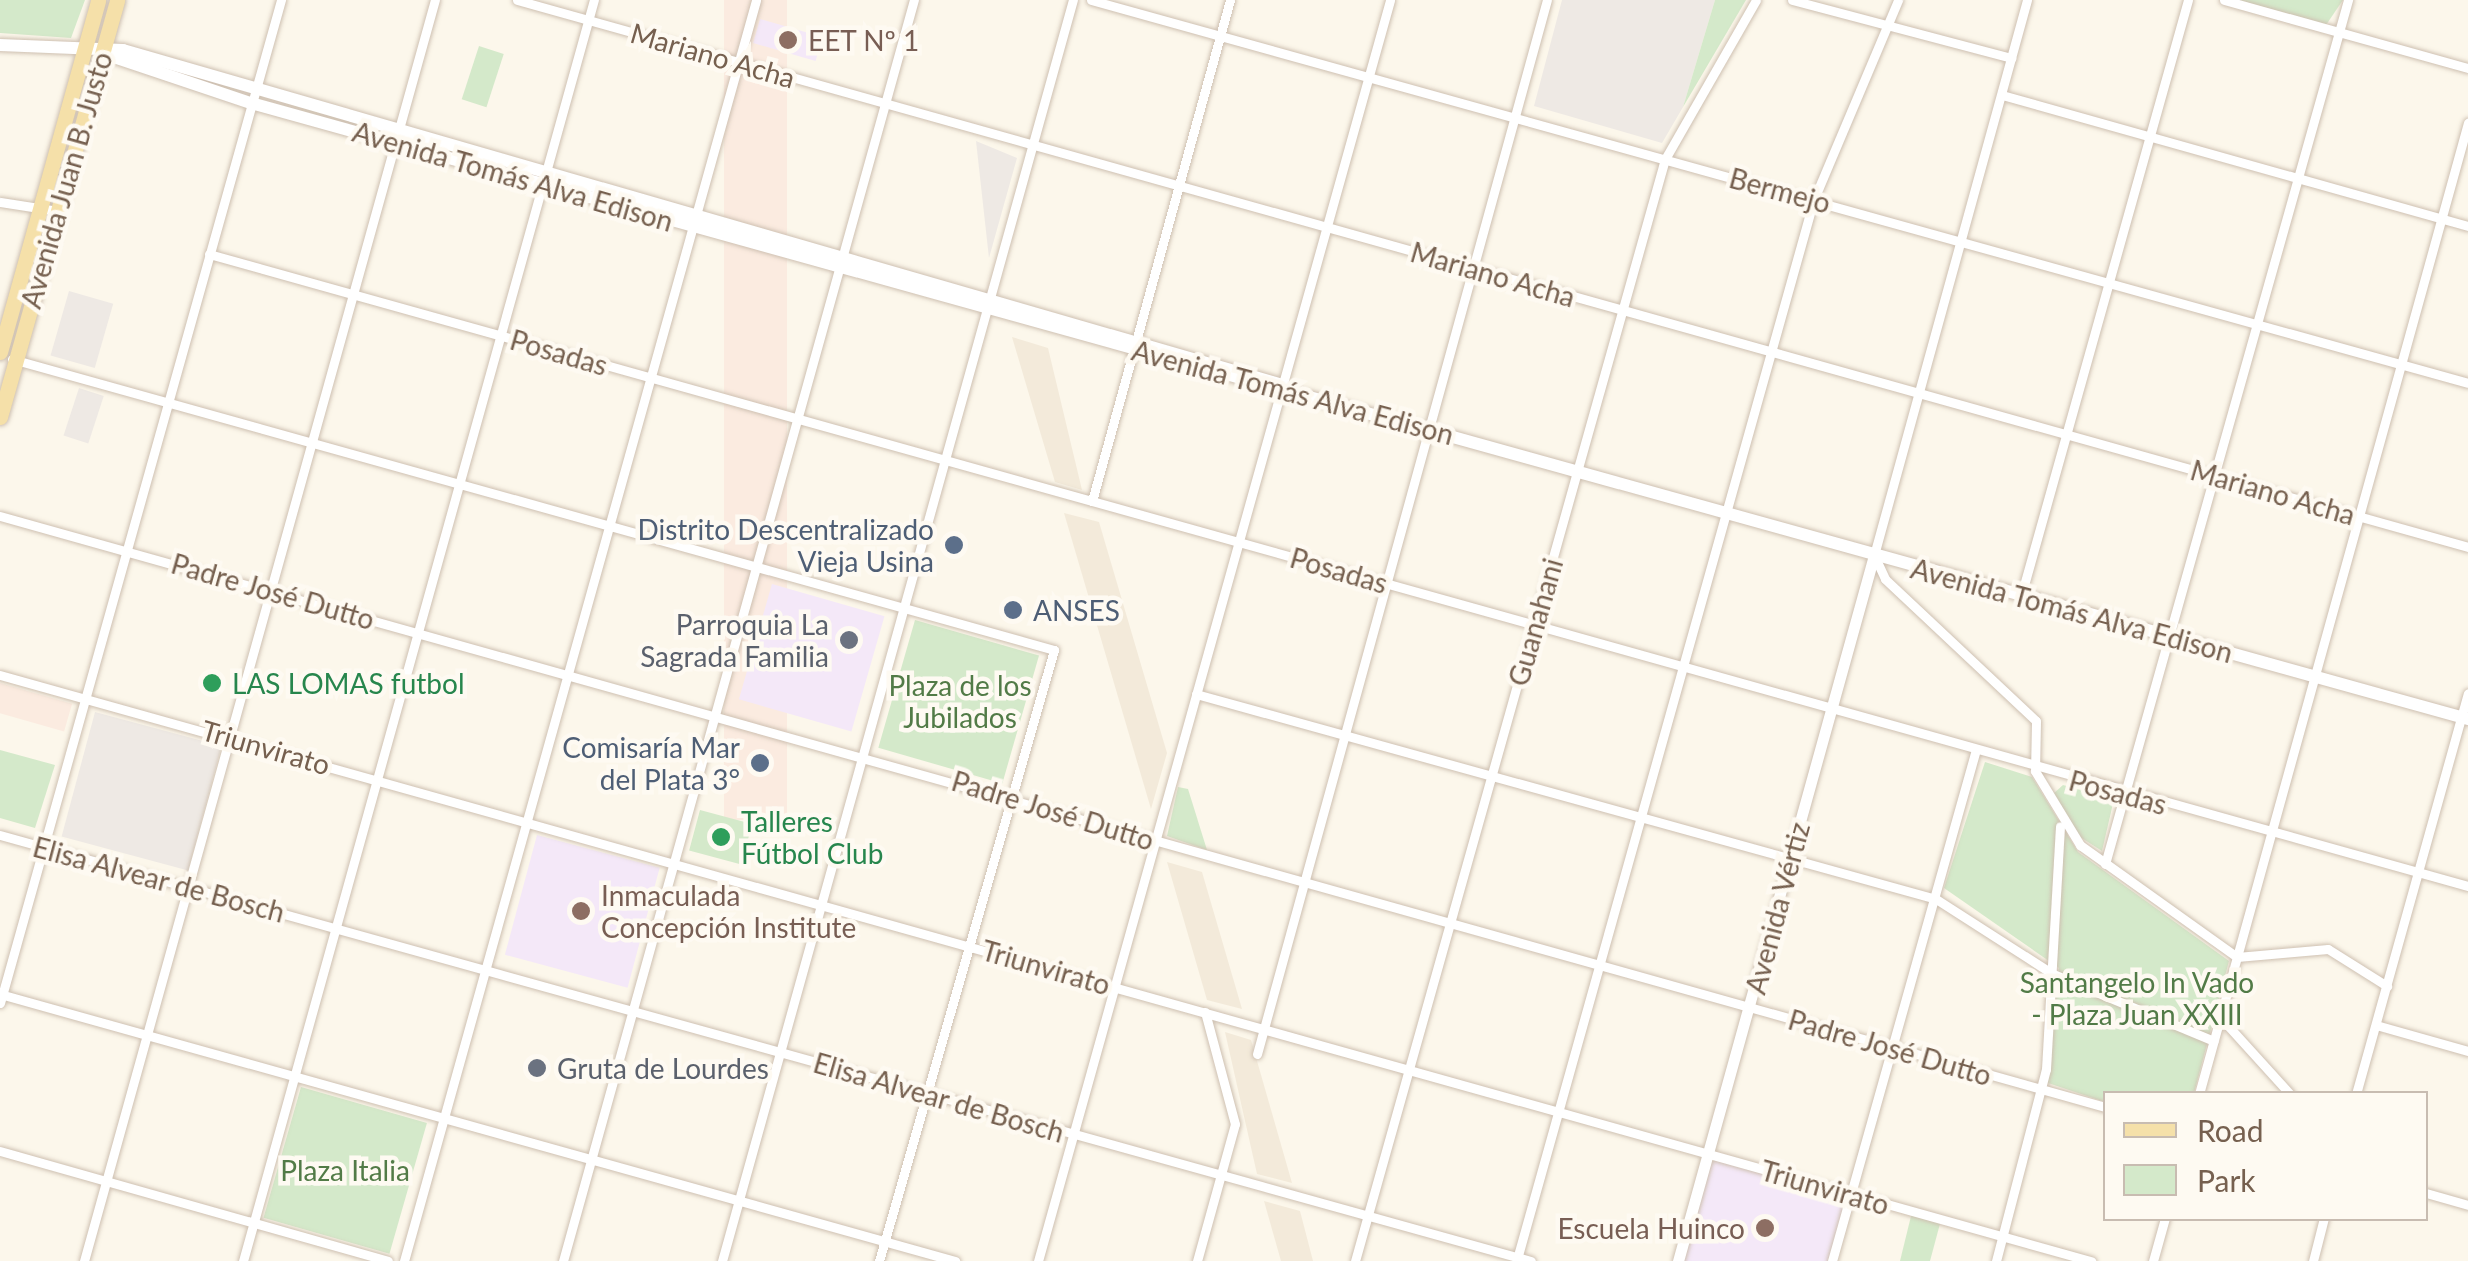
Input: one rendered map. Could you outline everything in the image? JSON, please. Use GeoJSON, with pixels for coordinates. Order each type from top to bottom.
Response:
{"type":"FeatureCollection","features":[{"type":"Feature","properties":{"kind":"main road","name":"Avenida Juan B. Justo"},"geometry":{"type":"LineString","coordinates":[[0,417],[5,356],[41,206],[98,0]]}},
{"type":"Feature","properties":{"kind":"main road","name":"Avenida Juan B. Justo"},"geometry":{"type":"LineString","coordinates":[[5,356],[58,210],[117,0]]}},
{"type":"Feature","properties":{"kind":"main road"},"geometry":{"type":"LineString","coordinates":[[0,45],[102,52]]}},
{"type":"Feature","properties":{"kind":"main road","name":"Avenida Tomás Alva Edison"},"geometry":{"type":"LineString","coordinates":[[102,52],[1874,555],[2465,718]]}},
{"type":"Feature","properties":{"kind":"main road","name":"Avenida Tomás Alva Edison"},"geometry":{"type":"LineString","coordinates":[[1137,344],[1268,374],[1283,385]]}},
{"type":"Feature","properties":{"kind":"street"},"geometry":{"type":"LineString","coordinates":[[281,0],[1,997],[955,1261]]}},
{"type":"Feature","properties":{"kind":"street"},"geometry":{"type":"LineString","coordinates":[[84,1261],[436,0]]}},
{"type":"Feature","properties":{"kind":"street","name":"Mariano Acha"},"geometry":{"type":"LineString","coordinates":[[518,0],[2468,547]]}},
{"type":"Feature","properties":{"kind":"street"},"geometry":{"type":"LineString","coordinates":[[244,1261],[594,0]]}},
{"type":"Feature","properties":{"kind":"street"},"geometry":{"type":"LineString","coordinates":[[404,1261],[756,0]]}},
{"type":"Feature","properties":{"kind":"street"},"geometry":{"type":"LineString","coordinates":[[563,1261],[914,0]]}},
{"type":"Feature","properties":{"kind":"street"},"geometry":{"type":"LineString","coordinates":[[722,1261],[1073,0]]}},
{"type":"Feature","properties":{"kind":"street","name":"Bermejo"},"geometry":{"type":"LineString","coordinates":[[1090,0],[1814,198],[2468,384]]}},
{"type":"Feature","properties":{"kind":"street"},"geometry":{"type":"LineString","coordinates":[[1092,501],[1230,0]]}},
{"type":"Feature","properties":{"kind":"street"},"geometry":{"type":"LineString","coordinates":[[1038,1261],[1390,0]]}},
{"type":"Feature","properties":{"kind":"street"},"geometry":{"type":"LineString","coordinates":[[1257,1054],[1340,732],[1548,0]]}},
{"type":"Feature","properties":{"kind":"street","name":"Guanahani"},"geometry":{"type":"LineString","coordinates":[[1355,1261],[1665,159],[1756,0]]}},
{"type":"Feature","properties":{"kind":"street"},"geometry":{"type":"LineString","coordinates":[[1792,0],[2011,58]]}},
{"type":"Feature","properties":{"kind":"street"},"geometry":{"type":"LineString","coordinates":[[1517,1259],[1814,198],[1898,0]]}},
{"type":"Feature","properties":{"kind":"street"},"geometry":{"type":"LineString","coordinates":[[2027,0],[1874,555],[1885,579],[2036,721],[2035,771],[2060,823],[2105,864],[2238,958],[2328,949],[2386,986]]}},
{"type":"Feature","properties":{"kind":"street"},"geometry":{"type":"LineString","coordinates":[[2022,596],[2188,0]]}},
{"type":"Feature","properties":{"kind":"street"},"geometry":{"type":"LineString","coordinates":[[2224,0],[2468,68]]}},
{"type":"Feature","properties":{"kind":"street"},"geometry":{"type":"LineString","coordinates":[[2105,864],[2348,0]]}},
{"type":"Feature","properties":{"kind":"street"},"geometry":{"type":"LineString","coordinates":[[2002,95],[2468,226]]}},
{"type":"Feature","properties":{"kind":"street"},"geometry":{"type":"LineString","coordinates":[[2201,1091],[2468,123]]}},
{"type":"Feature","properties":{"kind":"street"},"geometry":{"type":"LineString","coordinates":[[0,202],[58,210]]}},
{"type":"Feature","properties":{"kind":"street","name":"Posadas"},"geometry":{"type":"LineString","coordinates":[[210,254],[1682,666],[2035,771],[2468,886]]}},
{"type":"Feature","properties":{"kind":"street"},"geometry":{"type":"LineString","coordinates":[[5,356],[311,446],[1054,650],[973,946],[926,1093],[879,1261]]}},
{"type":"Feature","properties":{"kind":"street","name":"Padre José Dutto"},"geometry":{"type":"LineString","coordinates":[[0,516],[864,755],[1156,841],[2103,1106]]}},
{"type":"Feature","properties":{"kind":"street","name":"Avenida Vértiz"},"geometry":{"type":"LineString","coordinates":[[1678,1261],[1874,555]]}},
{"type":"Feature","properties":{"kind":"street","name":"Triunvirato"},"geometry":{"type":"LineString","coordinates":[[0,675],[230,736],[2090,1261]]}},
{"type":"Feature","properties":{"kind":"street"},"geometry":{"type":"LineString","coordinates":[[2357,1091],[2465,718],[2468,693]]}},
{"type":"Feature","properties":{"kind":"street"},"geometry":{"type":"LineString","coordinates":[[1196,694],[1936,898],[2053,974],[2214,1041]]}},
{"type":"Feature","properties":{"kind":"street"},"geometry":{"type":"LineString","coordinates":[[1832,1261],[1895,1049],[1975,753]]}},
{"type":"Feature","properties":{"kind":"street"},"geometry":{"type":"LineString","coordinates":[[1996,1261],[2042,1090],[2053,974],[2060,823]]}},
{"type":"Feature","properties":{"kind":"street","name":"Elisa Alvear de Bosch"},"geometry":{"type":"LineString","coordinates":[[0,835],[189,884],[485,973],[1531,1261]]}},
{"type":"Feature","properties":{"kind":"street"},"geometry":{"type":"LineString","coordinates":[[1197,1261],[1235,1124],[1205,1012]]}},
{"type":"Feature","properties":{"kind":"street"},"geometry":{"type":"LineString","coordinates":[[2220,1018],[2287,1091]]}},
{"type":"Feature","properties":{"kind":"street"},"geometry":{"type":"LineString","coordinates":[[2376,1024],[2468,1051]]}},
{"type":"Feature","properties":{"kind":"street"},"geometry":{"type":"LineString","coordinates":[[0,1151],[105,1185],[388,1261]]}},
{"type":"Feature","properties":{"kind":"street"},"geometry":{"type":"LineString","coordinates":[[2428,1194],[2468,1205]]}},
{"type":"Feature","properties":{"kind":"street"},"geometry":{"type":"LineString","coordinates":[[2153,1261],[2163,1221]]}},
{"type":"Feature","properties":{"kind":"street"},"geometry":{"type":"LineString","coordinates":[[2313,1261],[2323,1221]]}},
{"type":"Feature","properties":{"kind":"shaded area"},"geometry":{"type":"Polygon","coordinates":[[[724,0],[787,0],[787,820],[724,820],[724,0]]]}},
{"type":"Feature","properties":{"kind":"shaded area"},"geometry":{"type":"Polygon","coordinates":[[[1562,0],[1715,0],[1683,107],[1662,143],[1534,106],[1562,0]]]}},
{"type":"Feature","properties":{"kind":"shaded area","name":"EET Nº 1"},"geometry":{"type":"Polygon","coordinates":[[[760,19],[822,37],[816,61],[753,43],[760,19]]]}},
{"type":"Feature","properties":{"kind":"shaded area"},"geometry":{"type":"Polygon","coordinates":[[[976,141],[1017,158],[989,258],[976,141]]]}},
{"type":"Feature","properties":{"kind":"shaded area"},"geometry":{"type":"Polygon","coordinates":[[[69,291],[113,304],[95,368],[51,355],[69,291]]]}},
{"type":"Feature","properties":{"kind":"shaded area"},"geometry":{"type":"Polygon","coordinates":[[[1012,337],[1048,348],[1082,490],[1055,482],[1012,337]]]}},
{"type":"Feature","properties":{"kind":"shaded area"},"geometry":{"type":"Polygon","coordinates":[[[79,388],[104,396],[88,444],[64,436],[79,388]]]}},
{"type":"Feature","properties":{"kind":"shaded area"},"geometry":{"type":"Polygon","coordinates":[[[1064,513],[1099,522],[1167,753],[1151,809],[1064,513]]]}},
{"type":"Feature","properties":{"kind":"shaded area"},"geometry":{"type":"Polygon","coordinates":[[[772,584],[884,616],[851,732],[739,699],[772,584]]]}},
{"type":"Feature","properties":{"kind":"shaded area"},"geometry":{"type":"Polygon","coordinates":[[[0,683],[72,704],[64,732],[0,713],[0,683]]]}},
{"type":"Feature","properties":{"kind":"shaded area"},"geometry":{"type":"Polygon","coordinates":[[[95,712],[222,746],[188,871],[62,837],[95,712]]]}},
{"type":"Feature","properties":{"kind":"shaded area","name":"Inmaculada Concepción Institute"},"geometry":{"type":"Polygon","coordinates":[[[537,835],[660,868],[628,988],[505,955],[537,835]]]}},
{"type":"Feature","properties":{"kind":"shaded area"},"geometry":{"type":"Polygon","coordinates":[[[1167,862],[1202,872],[1242,1009],[1207,1000],[1167,862]]]}},
{"type":"Feature","properties":{"kind":"shaded area"},"geometry":{"type":"Polygon","coordinates":[[[1225,1032],[1251,1040],[1292,1183],[1257,1174],[1225,1032]]]}},
{"type":"Feature","properties":{"kind":"shaded area","name":"Escuela Huinco"},"geometry":{"type":"Polygon","coordinates":[[[1708,1154],[1851,1194],[1832,1261],[1678,1261],[1708,1154]]]}},
{"type":"Feature","properties":{"kind":"shaded area"},"geometry":{"type":"Polygon","coordinates":[[[1264,1201],[1300,1211],[1313,1261],[1281,1261],[1264,1201]]]}},
{"type":"Feature","properties":{"kind":"green space"},"geometry":{"type":"Polygon","coordinates":[[[0,0],[85,0],[71,38],[0,33],[0,0]]]}},
{"type":"Feature","properties":{"kind":"green space"},"geometry":{"type":"Polygon","coordinates":[[[1715,0],[1746,0],[1683,107],[1715,0]]]}},
{"type":"Feature","properties":{"kind":"green space"},"geometry":{"type":"Polygon","coordinates":[[[2239,0],[2343,0],[2326,25],[2239,0]]]}},
{"type":"Feature","properties":{"kind":"green space"},"geometry":{"type":"Polygon","coordinates":[[[479,46],[504,54],[486,107],[462,99],[479,46]]]}},
{"type":"Feature","properties":{"kind":"green space","name":"Plaza de los Jubilados"},"geometry":{"type":"Polygon","coordinates":[[[915,620],[1039,656],[1002,783],[878,748],[915,620]]]}},
{"type":"Feature","properties":{"kind":"green space"},"geometry":{"type":"Polygon","coordinates":[[[0,750],[55,765],[35,828],[0,818],[0,750]]]}},
{"type":"Feature","properties":{"kind":"green space","name":"Santangelo In Vado - Plaza Juan XXIII"},"geometry":{"type":"Polygon","coordinates":[[[1985,762],[2032,777],[2078,852],[2229,961],[2195,1091],[2103,1091],[2103,1101],[2048,1083],[2059,968],[1944,888],[1985,762]]]}},
{"type":"Feature","properties":{"kind":"green space"},"geometry":{"type":"Polygon","coordinates":[[[2063,785],[2114,799],[2102,851],[2077,835],[2053,794],[2063,785]]]}},
{"type":"Feature","properties":{"kind":"green space"},"geometry":{"type":"Polygon","coordinates":[[[1178,787],[1188,789],[1207,850],[1167,836],[1178,787]]]}},
{"type":"Feature","properties":{"kind":"green space","name":"Talleres Fútbol Club"},"geometry":{"type":"Polygon","coordinates":[[[700,810],[752,824],[741,865],[689,851],[700,810]]]}},
{"type":"Feature","properties":{"kind":"green space","name":"Plaza Italia"},"geometry":{"type":"Polygon","coordinates":[[[301,1087],[427,1123],[389,1254],[264,1218],[301,1087]]]}},
{"type":"Feature","properties":{"kind":"green space"},"geometry":{"type":"Polygon","coordinates":[[[1912,1212],[1941,1220],[1930,1261],[1900,1261],[1912,1212]]]}},
{"type":"Feature","properties":{"kind":"place","name":"EET Nº 1"},"geometry":{"type":"Point","coordinates":[788,40]}},
{"type":"Feature","properties":{"kind":"place","name":"Distrito Descentralizado Vieja Usina"},"geometry":{"type":"Point","coordinates":[954,545]}},
{"type":"Feature","properties":{"kind":"place","name":"ANSES"},"geometry":{"type":"Point","coordinates":[1013,610]}},
{"type":"Feature","properties":{"kind":"place","name":"Parroquia La Sagrada Familia"},"geometry":{"type":"Point","coordinates":[849,640]}},
{"type":"Feature","properties":{"kind":"place","name":"LAS LOMAS futbol"},"geometry":{"type":"Point","coordinates":[212,683]}},
{"type":"Feature","properties":{"kind":"place","name":"Comisaría Mar del Plata 3°"},"geometry":{"type":"Point","coordinates":[760,763]}},
{"type":"Feature","properties":{"kind":"place","name":"Talleres Fútbol Club"},"geometry":{"type":"Point","coordinates":[721,837]}},
{"type":"Feature","properties":{"kind":"place","name":"Inmaculada Concepción Institute"},"geometry":{"type":"Point","coordinates":[581,911]}},
{"type":"Feature","properties":{"kind":"place","name":"Gruta de Lourdes"},"geometry":{"type":"Point","coordinates":[537,1068]}},
{"type":"Feature","properties":{"kind":"place","name":"Escuela Huinco"},"geometry":{"type":"Point","coordinates":[1765,1228]}}]}
